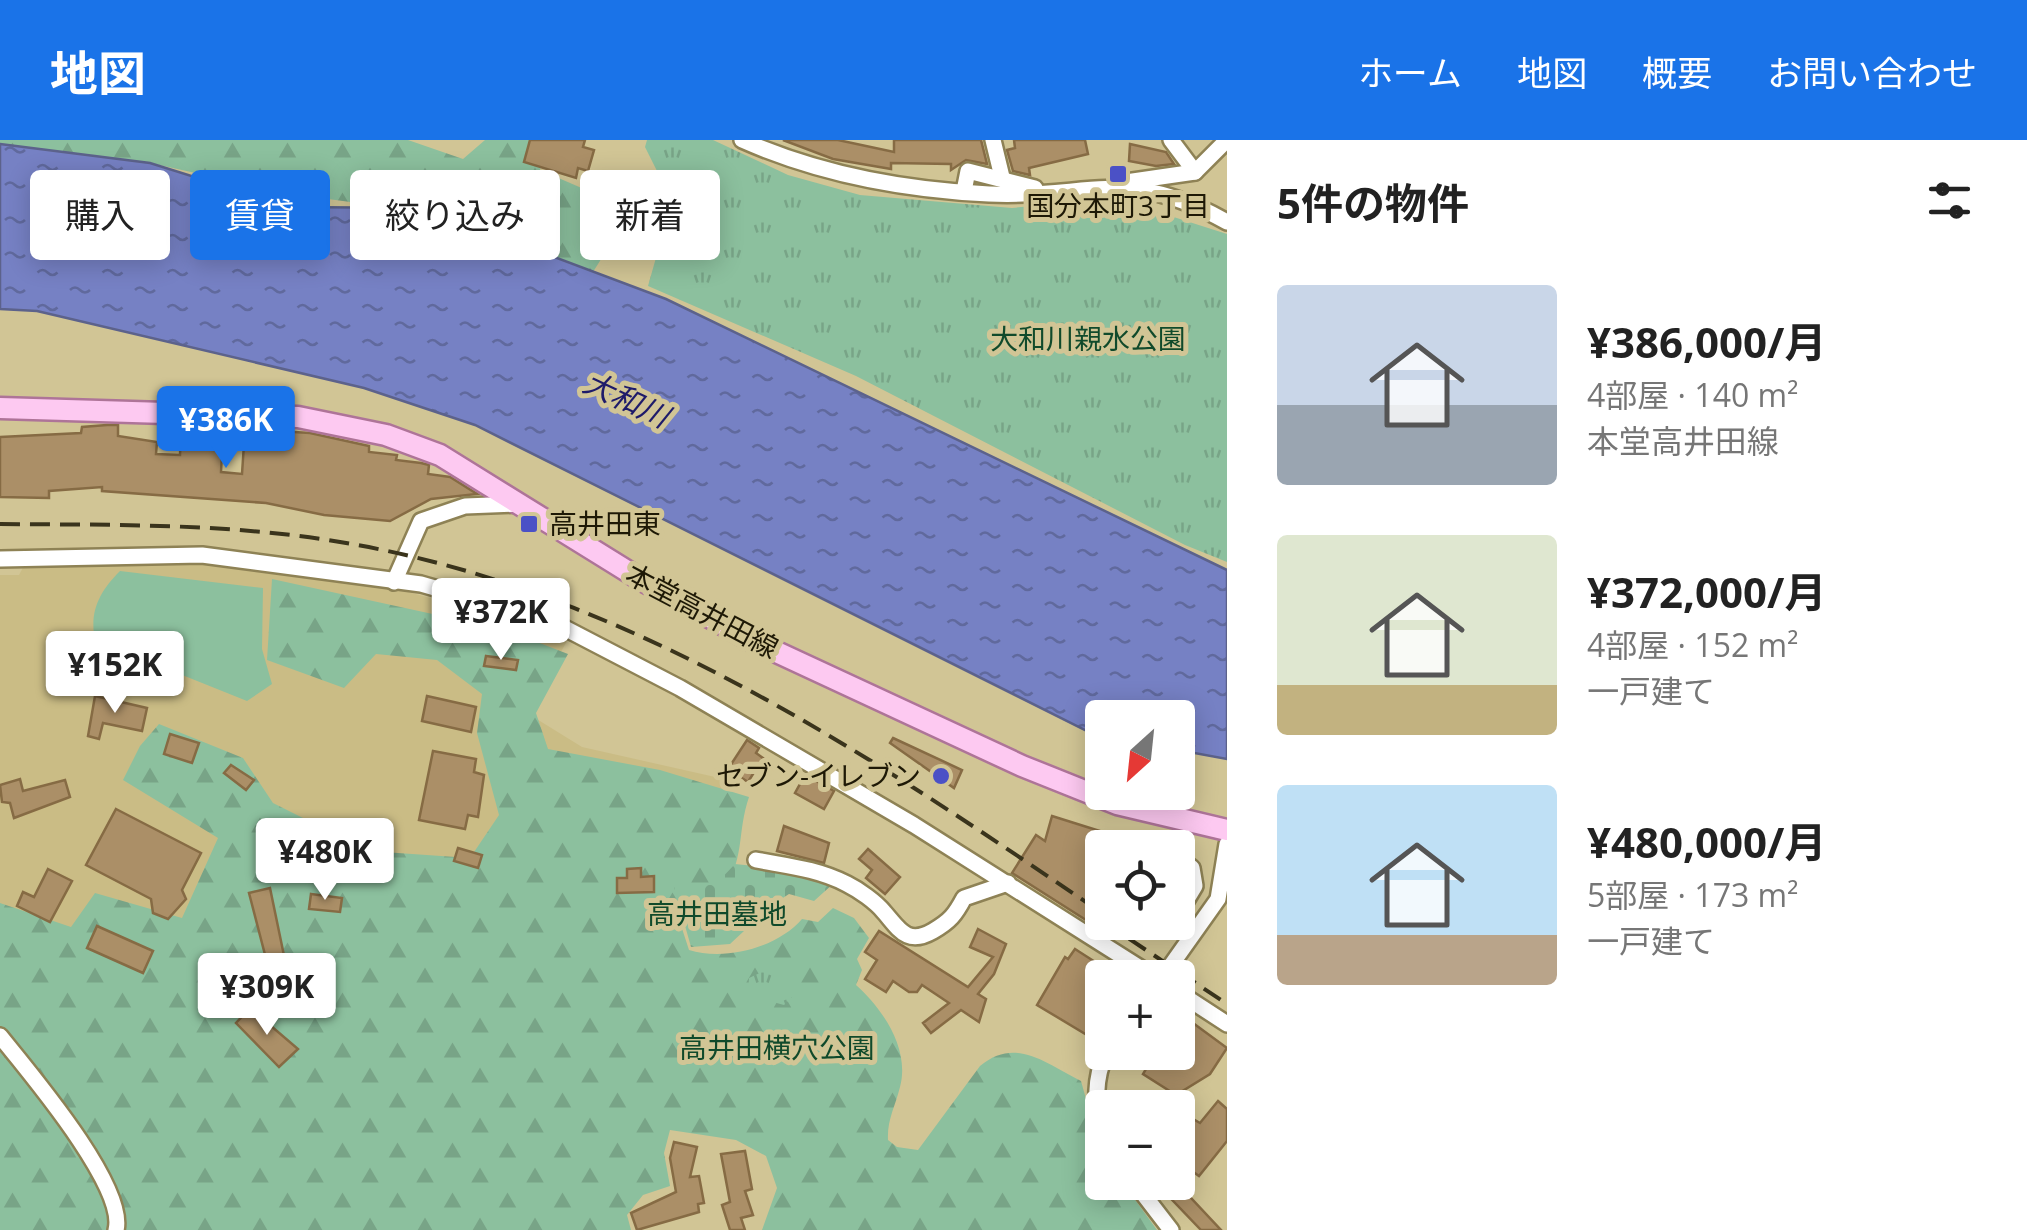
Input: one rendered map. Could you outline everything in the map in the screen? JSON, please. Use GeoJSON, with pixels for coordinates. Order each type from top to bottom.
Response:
{"type":"FeatureCollection","features":[{"type":"Feature","properties":{"kind":"main road","name":"本堂高井田線"},"geometry":{"type":"LineString","coordinates":[[0,408],[298,417],[386,435],[440,455],[640,579],[753,641],[1022,766],[1117,804],[1227,830]]}},
{"type":"Feature","properties":{"kind":"street"},"geometry":{"type":"LineString","coordinates":[[742,140],[845,174],[964,191],[1116,185],[1166,192],[1227,222]]}},
{"type":"Feature","properties":{"kind":"street"},"geometry":{"type":"LineString","coordinates":[[993,140],[1002,177]]}},
{"type":"Feature","properties":{"kind":"street"},"geometry":{"type":"LineString","coordinates":[[1171,140],[1195,172]]}},
{"type":"Feature","properties":{"kind":"street"},"geometry":{"type":"LineString","coordinates":[[1116,185],[1124,178],[1195,172],[1226,140]]}},
{"type":"Feature","properties":{"kind":"street"},"geometry":{"type":"LineString","coordinates":[[964,191],[968,170],[1044,190]]}},
{"type":"Feature","properties":{"kind":"street"},"geometry":{"type":"LineString","coordinates":[[394,582],[421,521],[464,506],[520,504]]}},
{"type":"Feature","properties":{"kind":"street"},"geometry":{"type":"LineString","coordinates":[[0,560],[202,555],[394,582],[485,601],[575,631],[1008,883],[1130,960]]}},
{"type":"Feature","properties":{"kind":"street"},"geometry":{"type":"LineString","coordinates":[[1172,960],[1218,899],[1224,884],[1227,844]]}},
{"type":"Feature","properties":{"kind":"street"},"geometry":{"type":"LineString","coordinates":[[756,860],[817,870],[851,886],[907,937],[924,936],[953,920],[964,898],[1008,883]]}},
{"type":"Feature","properties":{"kind":"street"},"geometry":{"type":"LineString","coordinates":[[1195,886],[1224,884]]}},
{"type":"Feature","properties":{"kind":"street"},"geometry":{"type":"LineString","coordinates":[[1195,1003],[1227,1024]]}},
{"type":"Feature","properties":{"kind":"street"},"geometry":{"type":"LineString","coordinates":[[0,1036],[64,1121],[113,1197],[119,1217],[116,1230]]}},
{"type":"Feature","properties":{"kind":"street"},"geometry":{"type":"LineString","coordinates":[[1148,1200],[1171,1230]]}},
{"type":"Feature","properties":{"kind":"shaded area"},"geometry":{"type":"Polygon","coordinates":[[[27,560],[185,561],[267,571],[404,591],[548,629],[567,641],[527,713],[582,747],[724,779],[725,861],[401,975],[0,925],[0,575],[19,575],[27,560]]]}},
{"type":"Feature","properties":{"kind":"green space"},"geometry":{"type":"Polygon","coordinates":[[[0,140],[408,140],[463,159],[485,140],[547,140],[540,170],[350,170],[350,202],[330,199],[330,170],[190,172],[150,163],[0,145],[0,140]]]}},
{"type":"Feature","properties":{"kind":"green space","name":"大和川親水公園"},"geometry":{"type":"Polygon","coordinates":[[[647,140],[713,140],[788,175],[860,195],[1012,208],[1114,198],[1227,234],[1227,562],[1185,545],[856,376],[648,286],[655,260],[720,260],[720,170],[656,170],[645,147],[647,140]]]}},
{"type":"Feature","properties":{"kind":"green space"},"geometry":{"type":"Polygon","coordinates":[[[560,179],[580,187],[580,260],[601,260],[593,272],[560,260],[560,179]]]}},
{"type":"Feature","properties":{"kind":"green space"},"geometry":{"type":"Polygon","coordinates":[[[120,571],[263,588],[262,649],[272,684],[247,701],[95,640],[98,602],[120,571]]]}},
{"type":"Feature","properties":{"kind":"green space","name":"高井田横穴公園"},"geometry":{"type":"Polygon","coordinates":[[[272,579],[506,630],[568,654],[536,713],[548,749],[660,770],[749,797],[736,864],[726,887],[688,891],[676,910],[689,950],[718,954],[750,949],[779,938],[802,919],[818,922],[833,908],[854,918],[869,938],[857,959],[862,970],[856,985],[885,1019],[901,1059],[900,1087],[888,1140],[897,1147],[918,1150],[980,1066],[1006,1053],[1031,1056],[1081,1081],[1085,1095],[1085,1200],[1135,1200],[1157,1230],[762,1230],[777,1188],[766,1156],[736,1140],[670,1130],[664,1153],[670,1186],[643,1195],[627,1215],[631,1230],[0,1230],[0,903],[71,927],[95,893],[182,918],[218,838],[123,780],[140,746],[159,724],[243,758],[273,803],[369,851],[470,858],[499,815],[477,733],[482,694],[437,660],[376,654],[344,688],[267,660],[272,579]]]}},
{"type":"Feature","properties":{"kind":"green space","name":"高井田墓地"},"geometry":{"type":"Polygon","coordinates":[[[735,864],[815,872],[834,883],[814,901],[789,894],[775,903],[758,902],[758,918],[730,944],[691,947],[673,883],[715,885],[735,864]]]}},
{"type":"Feature","properties":{"kind":"green space"},"geometry":{"type":"Polygon","coordinates":[[[762,972],[784,976],[793,984],[794,995],[784,1005],[748,995],[749,978],[762,972]]]}},
{"type":"Feature","properties":{"kind":"water","name":"大和川"},"geometry":{"type":"Polygon","coordinates":[[[0,144],[150,163],[190,176],[190,260],[330,260],[330,207],[350,207],[350,260],[560,259],[666,299],[1227,570],[1227,759],[1195,753],[1195,700],[1085,700],[1085,730],[475,425],[364,388],[37,311],[0,309],[0,144]]]}},
{"type":"Feature","properties":{"kind":"water"},"geometry":{"type":"Polygon","coordinates":[[[331,849],[382,855],[379,879],[328,873],[331,849]]]}},
{"type":"Feature","properties":{"kind":"building"},"geometry":{"type":"Polygon","coordinates":[[[530,140],[585,140],[583,147],[594,150],[588,170],[578,168],[576,178],[524,162],[530,140]]]}},
{"type":"Feature","properties":{"kind":"building"},"geometry":{"type":"Polygon","coordinates":[[[783,140],[838,140],[894,152],[894,140],[981,140],[987,164],[966,160],[951,170],[951,164],[891,163],[891,169],[833,159],[783,140]]]}},
{"type":"Feature","properties":{"kind":"building"},"geometry":{"type":"Polygon","coordinates":[[[1014,140],[1085,140],[1088,154],[1029,168],[1030,175],[1013,171],[1007,150],[1015,148],[1014,140]]]}},
{"type":"Feature","properties":{"kind":"building"},"geometry":{"type":"Polygon","coordinates":[[[1130,144],[1166,152],[1174,164],[1156,166],[1129,161],[1130,144]]]}},
{"type":"Feature","properties":{"kind":"building"},"geometry":{"type":"Polygon","coordinates":[[[118,425],[118,436],[157,442],[156,454],[180,455],[181,432],[223,433],[221,472],[242,474],[245,429],[310,433],[369,446],[369,452],[397,455],[396,460],[429,465],[428,474],[450,477],[477,494],[431,499],[390,521],[324,515],[266,503],[102,491],[102,487],[49,491],[49,498],[0,497],[0,437],[81,433],[82,427],[118,425]]]}},
{"type":"Feature","properties":{"kind":"building"},"geometry":{"type":"Polygon","coordinates":[[[486,656],[518,660],[516,670],[484,666],[486,656]]]}},
{"type":"Feature","properties":{"kind":"building"},"geometry":{"type":"Polygon","coordinates":[[[95,696],[147,708],[142,731],[103,723],[99,739],[88,736],[95,696]]]}},
{"type":"Feature","properties":{"kind":"building"},"geometry":{"type":"Polygon","coordinates":[[[427,696],[476,707],[471,732],[422,721],[427,696]]]}},
{"type":"Feature","properties":{"kind":"building"},"geometry":{"type":"Polygon","coordinates":[[[170,734],[199,743],[192,763],[164,754],[170,734]]]}},
{"type":"Feature","properties":{"kind":"building"},"geometry":{"type":"Polygon","coordinates":[[[893,738],[962,770],[954,788],[890,743],[893,738]]]}},
{"type":"Feature","properties":{"kind":"building"},"geometry":{"type":"Polygon","coordinates":[[[747,740],[759,748],[756,753],[763,758],[748,782],[728,769],[747,740]]]}},
{"type":"Feature","properties":{"kind":"building"},"geometry":{"type":"Polygon","coordinates":[[[433,751],[476,759],[474,772],[484,775],[478,817],[468,815],[465,829],[419,820],[433,751]]]}},
{"type":"Feature","properties":{"kind":"building"},"geometry":{"type":"Polygon","coordinates":[[[231,765],[254,780],[246,790],[224,773],[231,765]]]}},
{"type":"Feature","properties":{"kind":"building"},"geometry":{"type":"Polygon","coordinates":[[[805,775],[834,791],[824,809],[795,793],[805,775]]]}},
{"type":"Feature","properties":{"kind":"building"},"geometry":{"type":"Polygon","coordinates":[[[20,779],[23,791],[65,780],[70,797],[14,818],[10,803],[2,802],[0,785],[20,779]]]}},
{"type":"Feature","properties":{"kind":"building"},"geometry":{"type":"Polygon","coordinates":[[[116,809],[201,853],[182,890],[186,899],[168,919],[153,913],[151,899],[86,865],[116,809]]]}},
{"type":"Feature","properties":{"kind":"building"},"geometry":{"type":"Polygon","coordinates":[[[1052,816],[1097,830],[1085,830],[1085,919],[1012,873],[1036,835],[1045,841],[1052,816]]]}},
{"type":"Feature","properties":{"kind":"building"},"geometry":{"type":"Polygon","coordinates":[[[784,826],[829,843],[824,863],[777,851],[784,826]]]}},
{"type":"Feature","properties":{"kind":"building"},"geometry":{"type":"Polygon","coordinates":[[[458,848],[482,855],[478,868],[454,861],[458,848]]]}},
{"type":"Feature","properties":{"kind":"building"},"geometry":{"type":"Polygon","coordinates":[[[868,849],[900,877],[885,894],[866,878],[872,870],[859,859],[868,849]]]}},
{"type":"Feature","properties":{"kind":"building"},"geometry":{"type":"Polygon","coordinates":[[[641,868],[641,877],[654,876],[654,892],[617,893],[617,878],[627,878],[627,869],[641,868]]]}},
{"type":"Feature","properties":{"kind":"building"},"geometry":{"type":"Polygon","coordinates":[[[48,869],[72,881],[50,922],[17,906],[23,892],[34,897],[48,869]]]}},
{"type":"Feature","properties":{"kind":"building"},"geometry":{"type":"Polygon","coordinates":[[[270,888],[287,970],[270,974],[249,893],[270,888]]]}},
{"type":"Feature","properties":{"kind":"building"},"geometry":{"type":"Polygon","coordinates":[[[311,894],[342,898],[340,912],[309,909],[311,894]]]}},
{"type":"Feature","properties":{"kind":"building"},"geometry":{"type":"Polygon","coordinates":[[[97,926],[153,951],[143,973],[87,948],[97,926]]]}},
{"type":"Feature","properties":{"kind":"building"},"geometry":{"type":"Polygon","coordinates":[[[978,929],[1006,944],[994,974],[978,994],[986,999],[979,1022],[961,1010],[931,1033],[923,1023],[949,1003],[922,985],[917,992],[909,992],[893,981],[886,992],[865,979],[877,960],[865,952],[879,931],[968,987],[993,957],[970,947],[978,929]]]}},
{"type":"Feature","properties":{"kind":"building"},"geometry":{"type":"Polygon","coordinates":[[[1075,949],[1092,960],[1085,960],[1085,1034],[1037,1005],[1065,957],[1068,959],[1075,949]]]}},
{"type":"Feature","properties":{"kind":"building"},"geometry":{"type":"Polygon","coordinates":[[[250,1008],[298,1049],[279,1067],[236,1023],[250,1008]]]}},
{"type":"Feature","properties":{"kind":"building"},"geometry":{"type":"Polygon","coordinates":[[[1195,1024],[1227,1048],[1210,1074],[1184,1090],[1168,1090],[1143,1074],[1145,1070],[1195,1070],[1195,1024]]]}},
{"type":"Feature","properties":{"kind":"building"},"geometry":{"type":"Polygon","coordinates":[[[1218,1101],[1227,1109],[1227,1141],[1199,1176],[1195,1173],[1195,1120],[1200,1123],[1218,1101]]]}},
{"type":"Feature","properties":{"kind":"building"},"geometry":{"type":"Polygon","coordinates":[[[674,1142],[697,1147],[690,1177],[699,1176],[704,1203],[698,1204],[699,1212],[637,1230],[631,1213],[676,1192],[670,1158],[674,1142]]]}},
{"type":"Feature","properties":{"kind":"building"},"geometry":{"type":"Polygon","coordinates":[[[745,1151],[752,1189],[745,1191],[753,1215],[741,1218],[745,1230],[730,1230],[722,1205],[730,1202],[721,1154],[745,1151]]]}},
{"type":"Feature","properties":{"kind":"building"},"geometry":{"type":"Polygon","coordinates":[[[1172,1200],[1193,1200],[1221,1230],[1201,1230],[1172,1200]]]}},
{"type":"Feature","properties":{"kind":"railway"},"geometry":{"type":"LineString","coordinates":[[0,524],[170,526],[298,536],[445,565],[546,597],[645,638],[833,738],[1085,902]]}},
{"type":"Feature","properties":{"kind":"railway"},"geometry":{"type":"LineString","coordinates":[[1131,940],[1227,1004]]}},
{"type":"Feature","properties":{"kind":"place","name":"国分本町3丁目"},"geometry":{"type":"Point","coordinates":[1118,174]}},
{"type":"Feature","properties":{"kind":"place","name":"高井田東"},"geometry":{"type":"Point","coordinates":[529,524]}},
{"type":"Feature","properties":{"kind":"place","name":"セブン-イレブン"},"geometry":{"type":"Point","coordinates":[941,776]}}]}
